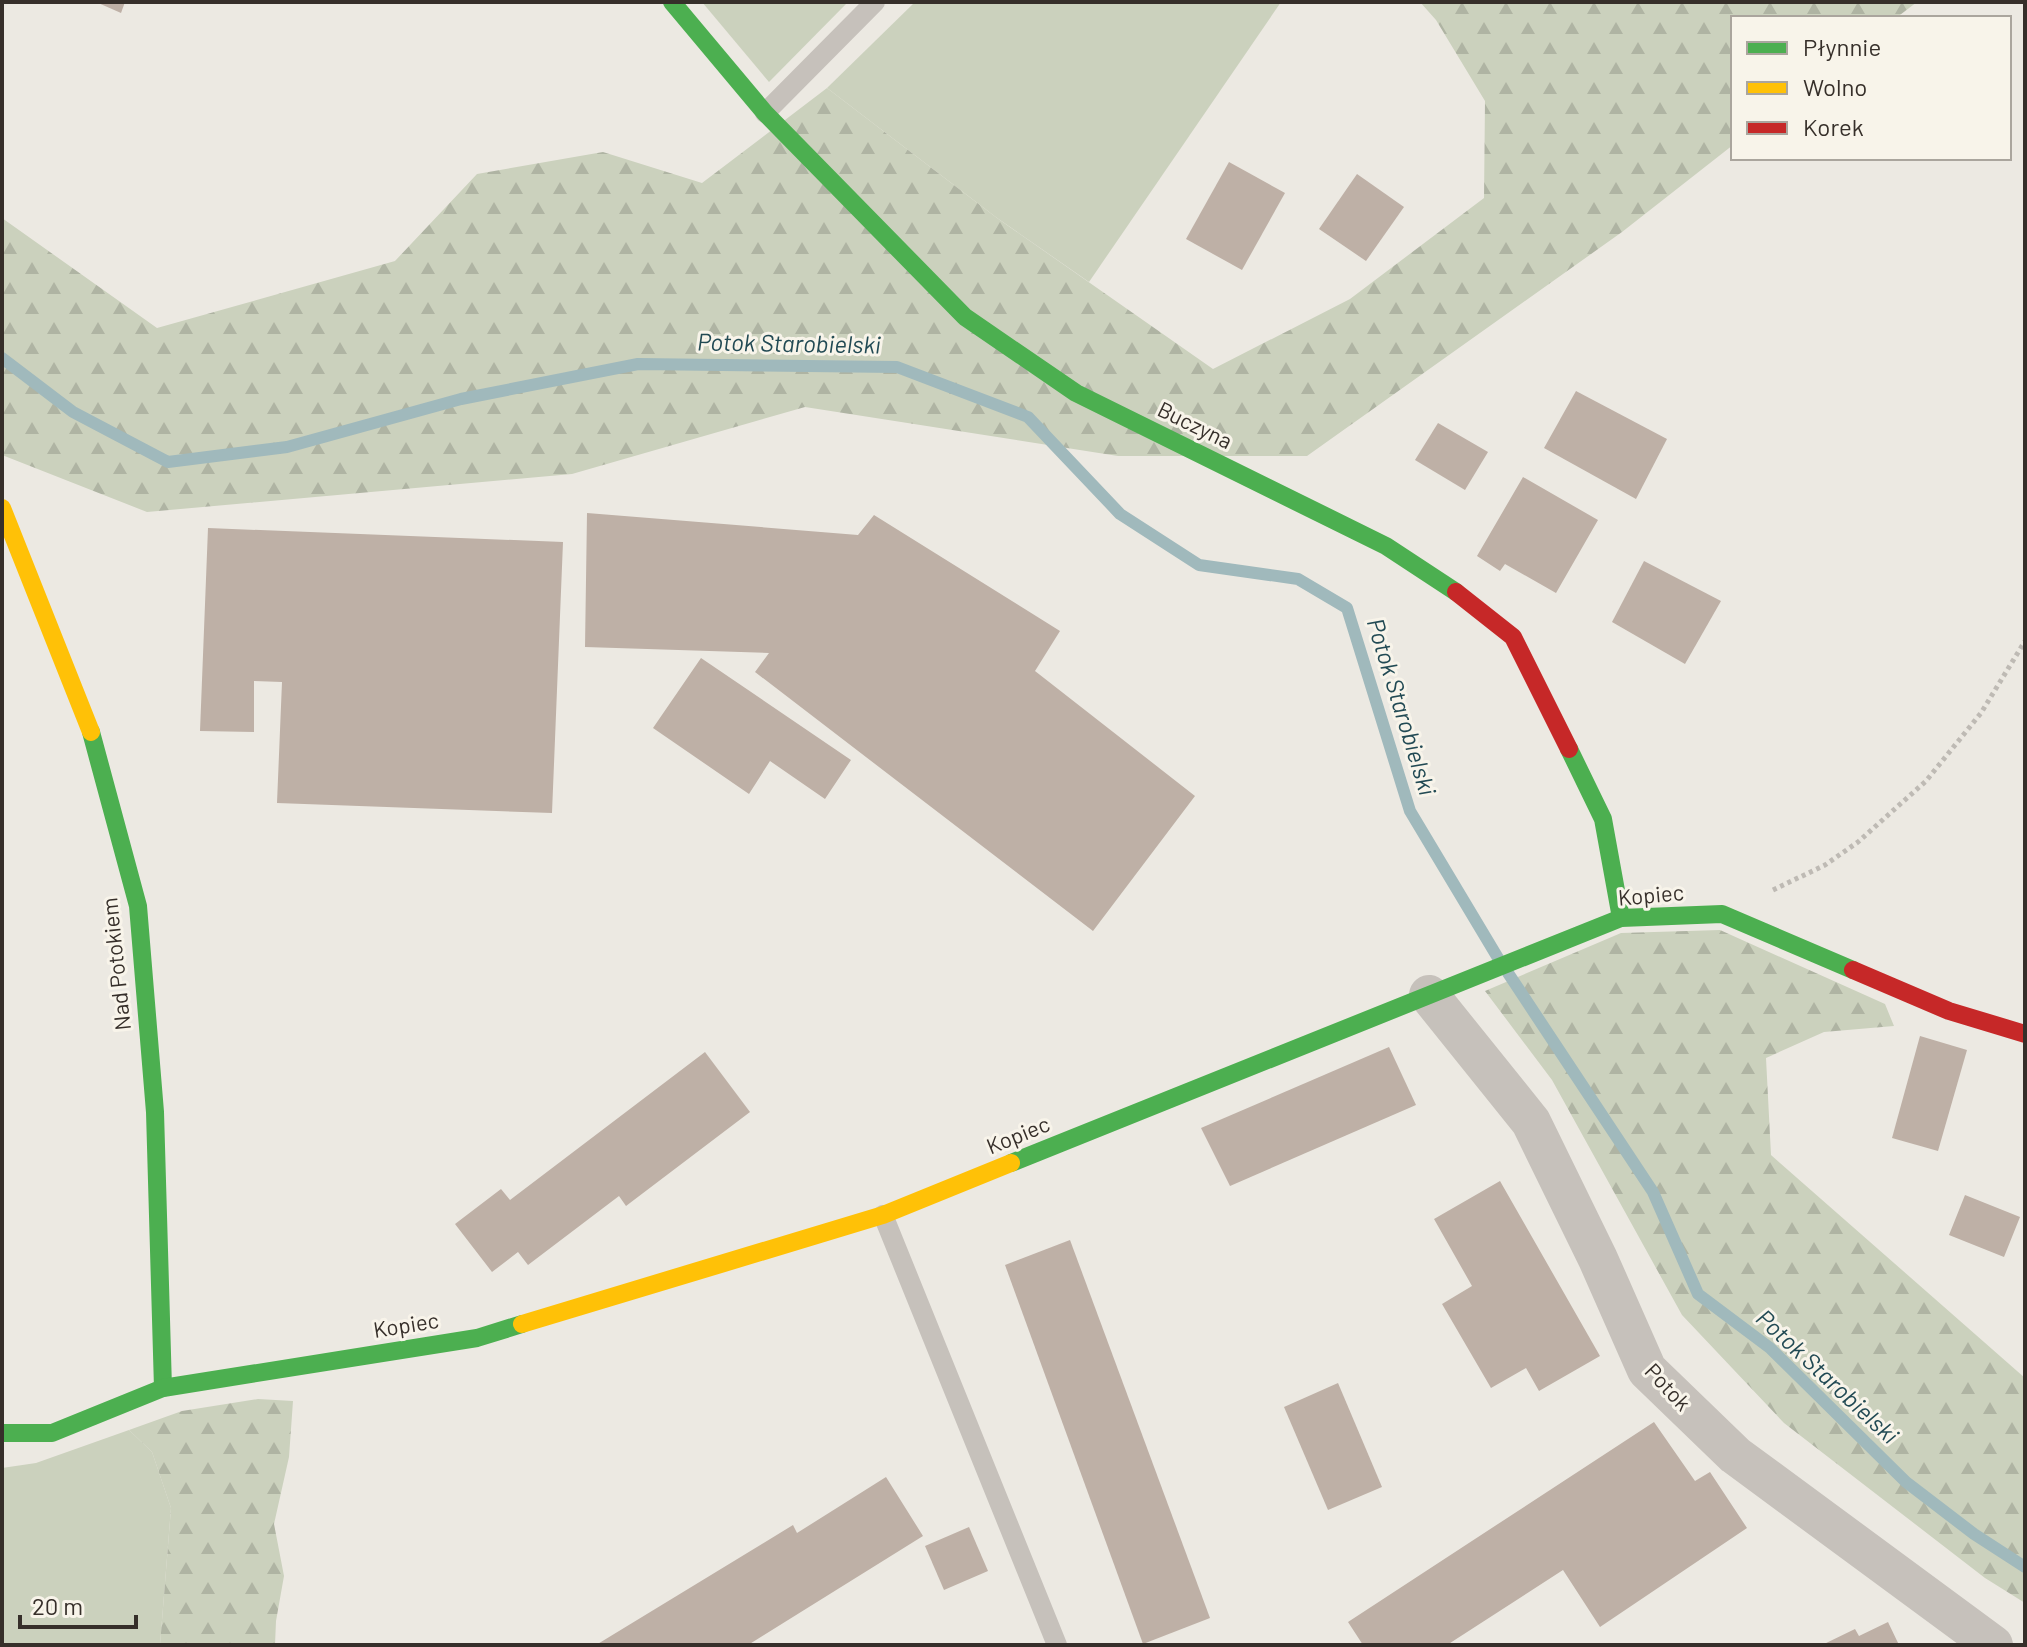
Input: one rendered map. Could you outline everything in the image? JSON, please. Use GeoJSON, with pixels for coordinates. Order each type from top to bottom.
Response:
{"type":"FeatureCollection","features":[{"type":"Feature","properties":{"kind":"street","name":"Buczyna"},"geometry":{"type":"LineString","coordinates":[[672,2],[765,113],[965,317],[1076,393],[1386,546],[1448,585],[1513,637],[1603,819],[1621,918]]}},
{"type":"Feature","properties":{"kind":"street","name":"Nad Potokiem"},"geometry":{"type":"LineString","coordinates":[[2,508],[94,739],[138,906],[155,1112],[163,1388]]}},
{"type":"Feature","properties":{"kind":"street","name":"Kopiec"},"geometry":{"type":"LineString","coordinates":[[2,1433],[52,1433],[163,1388],[477,1338],[883,1215],[1621,918],[1722,914],[1949,1011],[2025,1034]]}},
{"type":"Feature","properties":{"kind":"street","name":"Potok"},"geometry":{"type":"LineString","coordinates":[[1429,995],[1531,1122],[1598,1259],[1647,1370],[1735,1455],[1993,1645]]}},
{"type":"Feature","properties":{"kind":"lane"},"geometry":{"type":"LineString","coordinates":[[765,113],[875,2]]}},
{"type":"Feature","properties":{"kind":"lane"},"geometry":{"type":"LineString","coordinates":[[883,1215],[1057,1645]]}},
{"type":"Feature","properties":{"kind":"path"},"geometry":{"type":"LineString","coordinates":[[1722,914],[1825,865],[1858,842],[1903,802],[1955,748],[1981,713],[2025,641]]}},
{"type":"Feature","properties":{"kind":"green space"},"geometry":{"type":"Polygon","coordinates":[[[702,2],[848,2],[769,82],[702,2]]]}},
{"type":"Feature","properties":{"kind":"green space"},"geometry":{"type":"Polygon","coordinates":[[[915,2],[1281,2],[1089,282],[997,218],[827,88],[915,2]]]}},
{"type":"Feature","properties":{"kind":"green space"},"geometry":{"type":"Polygon","coordinates":[[[1420,2],[1917,2],[1899,16],[1731,16],[1731,147],[1622,232],[1307,456],[1118,456],[805,407],[572,474],[147,512],[2,455],[2,218],[157,328],[395,261],[477,174],[603,152],[702,183],[827,88],[997,218],[1213,369],[1350,299],[1484,198],[1485,101],[1436,20],[1420,2]]]}},
{"type":"Feature","properties":{"kind":"green space"},"geometry":{"type":"Polygon","coordinates":[[[1720,930],[1885,1004],[1894,1026],[1824,1032],[1766,1058],[1771,1155],[2025,1378],[2025,1603],[1985,1578],[1784,1423],[1682,1315],[1552,1080],[1485,991],[1621,933],[1720,930]]]}},
{"type":"Feature","properties":{"kind":"green space"},"geometry":{"type":"Polygon","coordinates":[[[258,1399],[293,1401],[289,1457],[274,1524],[284,1576],[275,1645],[160,1645],[171,1508],[152,1452],[129,1430],[182,1411],[258,1399]]]}},
{"type":"Feature","properties":{"kind":"green space"},"geometry":{"type":"Polygon","coordinates":[[[129,1430],[152,1452],[171,1508],[160,1645],[2,1645],[2,1468],[36,1463],[129,1430]]]}},
{"type":"Feature","properties":{"kind":"building"},"geometry":{"type":"Polygon","coordinates":[[[96,2],[125,2],[121,13],[96,2]]]}},
{"type":"Feature","properties":{"kind":"building"},"geometry":{"type":"Polygon","coordinates":[[[1229,162],[1285,193],[1242,270],[1186,239],[1229,162]]]}},
{"type":"Feature","properties":{"kind":"building"},"geometry":{"type":"Polygon","coordinates":[[[1357,174],[1404,207],[1366,261],[1319,229],[1357,174]]]}},
{"type":"Feature","properties":{"kind":"building"},"geometry":{"type":"Polygon","coordinates":[[[1576,391],[1667,439],[1636,499],[1544,448],[1576,391]]]}},
{"type":"Feature","properties":{"kind":"building"},"geometry":{"type":"Polygon","coordinates":[[[1438,423],[1488,452],[1465,490],[1415,460],[1438,423]]]}},
{"type":"Feature","properties":{"kind":"building"},"geometry":{"type":"Polygon","coordinates":[[[1523,477],[1598,520],[1556,593],[1505,564],[1500,571],[1477,556],[1523,477]]]}},
{"type":"Feature","properties":{"kind":"building"},"geometry":{"type":"Polygon","coordinates":[[[587,513],[858,535],[874,515],[1060,631],[1035,671],[1195,796],[1093,931],[755,672],[769,653],[585,647],[587,513]]]}},
{"type":"Feature","properties":{"kind":"building"},"geometry":{"type":"Polygon","coordinates":[[[208,528],[563,542],[552,813],[277,803],[282,682],[254,681],[254,732],[200,731],[208,528]]]}},
{"type":"Feature","properties":{"kind":"building"},"geometry":{"type":"Polygon","coordinates":[[[1644,561],[1721,601],[1685,664],[1612,622],[1644,561]]]}},
{"type":"Feature","properties":{"kind":"building"},"geometry":{"type":"Polygon","coordinates":[[[701,658],[851,760],[825,799],[770,761],[749,794],[653,728],[701,658]]]}},
{"type":"Feature","properties":{"kind":"building"},"geometry":{"type":"Polygon","coordinates":[[[1920,1036],[1967,1050],[1938,1151],[1892,1138],[1920,1036]]]}},
{"type":"Feature","properties":{"kind":"building"},"geometry":{"type":"Polygon","coordinates":[[[1389,1047],[1416,1105],[1230,1186],[1201,1128],[1389,1047]]]}},
{"type":"Feature","properties":{"kind":"building"},"geometry":{"type":"Polygon","coordinates":[[[705,1052],[750,1112],[626,1206],[619,1196],[528,1265],[518,1252],[492,1272],[455,1224],[501,1189],[510,1200],[705,1052]]]}},
{"type":"Feature","properties":{"kind":"building"},"geometry":{"type":"Polygon","coordinates":[[[1500,1181],[1600,1356],[1539,1391],[1526,1368],[1491,1388],[1442,1304],[1472,1286],[1434,1219],[1500,1181]]]}},
{"type":"Feature","properties":{"kind":"building"},"geometry":{"type":"Polygon","coordinates":[[[1965,1195],[2020,1217],[2004,1257],[1949,1235],[1965,1195]]]}},
{"type":"Feature","properties":{"kind":"building"},"geometry":{"type":"Polygon","coordinates":[[[1070,1240],[1210,1618],[1143,1644],[1005,1265],[1070,1240]]]}},
{"type":"Feature","properties":{"kind":"building"},"geometry":{"type":"Polygon","coordinates":[[[1338,1383],[1382,1487],[1328,1510],[1284,1407],[1338,1383]]]}},
{"type":"Feature","properties":{"kind":"building"},"geometry":{"type":"Polygon","coordinates":[[[1654,1422],[1695,1481],[1710,1472],[1747,1528],[1600,1627],[1563,1570],[1447,1645],[1363,1645],[1348,1622],[1654,1422]]]}},
{"type":"Feature","properties":{"kind":"building"},"geometry":{"type":"Polygon","coordinates":[[[886,1477],[923,1536],[748,1645],[596,1645],[793,1525],[797,1533],[886,1477]]]}},
{"type":"Feature","properties":{"kind":"building"},"geometry":{"type":"Polygon","coordinates":[[[969,1527],[988,1571],[944,1590],[925,1546],[969,1527]]]}},
{"type":"Feature","properties":{"kind":"building"},"geometry":{"type":"Polygon","coordinates":[[[1888,1622],[1899,1645],[1822,1645],[1855,1629],[1859,1636],[1888,1622]]]}},
{"type":"Feature","properties":{"kind":"waterway","name":"Potok Starobielski"},"geometry":{"type":"LineString","coordinates":[[2,358],[73,412],[168,462],[287,447],[461,399],[638,364],[897,367],[1028,417],[1120,514],[1199,565],[1298,579],[1347,608],[1410,811],[1498,958]]}},
{"type":"Feature","properties":{"kind":"waterway","name":"Potok Starobielski"},"geometry":{"type":"LineString","coordinates":[[1508,973],[1653,1192],[1698,1294],[1770,1348],[1906,1482],[1974,1534],[2025,1567]]}},
{"type":"Feature","properties":{"kind":"traffic: fast"},"geometry":{"type":"LineString","coordinates":[[672,2],[765,113],[965,317],[1076,393],[1386,546],[1456,592]]}},
{"type":"Feature","properties":{"kind":"traffic: fast"},"geometry":{"type":"LineString","coordinates":[[91,732],[138,906],[155,1112],[163,1388]]}},
{"type":"Feature","properties":{"kind":"traffic: fast"},"geometry":{"type":"LineString","coordinates":[[1569,749],[1603,819],[1621,918]]}},
{"type":"Feature","properties":{"kind":"traffic: fast"},"geometry":{"type":"LineString","coordinates":[[1011,1163],[1621,918],[1722,914],[1853,970]]}},
{"type":"Feature","properties":{"kind":"traffic: fast"},"geometry":{"type":"LineString","coordinates":[[2,1433],[52,1433],[163,1388],[477,1338],[522,1324]]}},
{"type":"Feature","properties":{"kind":"traffic: slow"},"geometry":{"type":"LineString","coordinates":[[2,508],[91,732]]}},
{"type":"Feature","properties":{"kind":"traffic: slow"},"geometry":{"type":"LineString","coordinates":[[522,1324],[883,1215],[1011,1163]]}},
{"type":"Feature","properties":{"kind":"traffic: jam"},"geometry":{"type":"LineString","coordinates":[[1456,592],[1513,637],[1569,749]]}},
{"type":"Feature","properties":{"kind":"traffic: jam"},"geometry":{"type":"LineString","coordinates":[[1853,970],[1949,1011],[2025,1034]]}}]}
